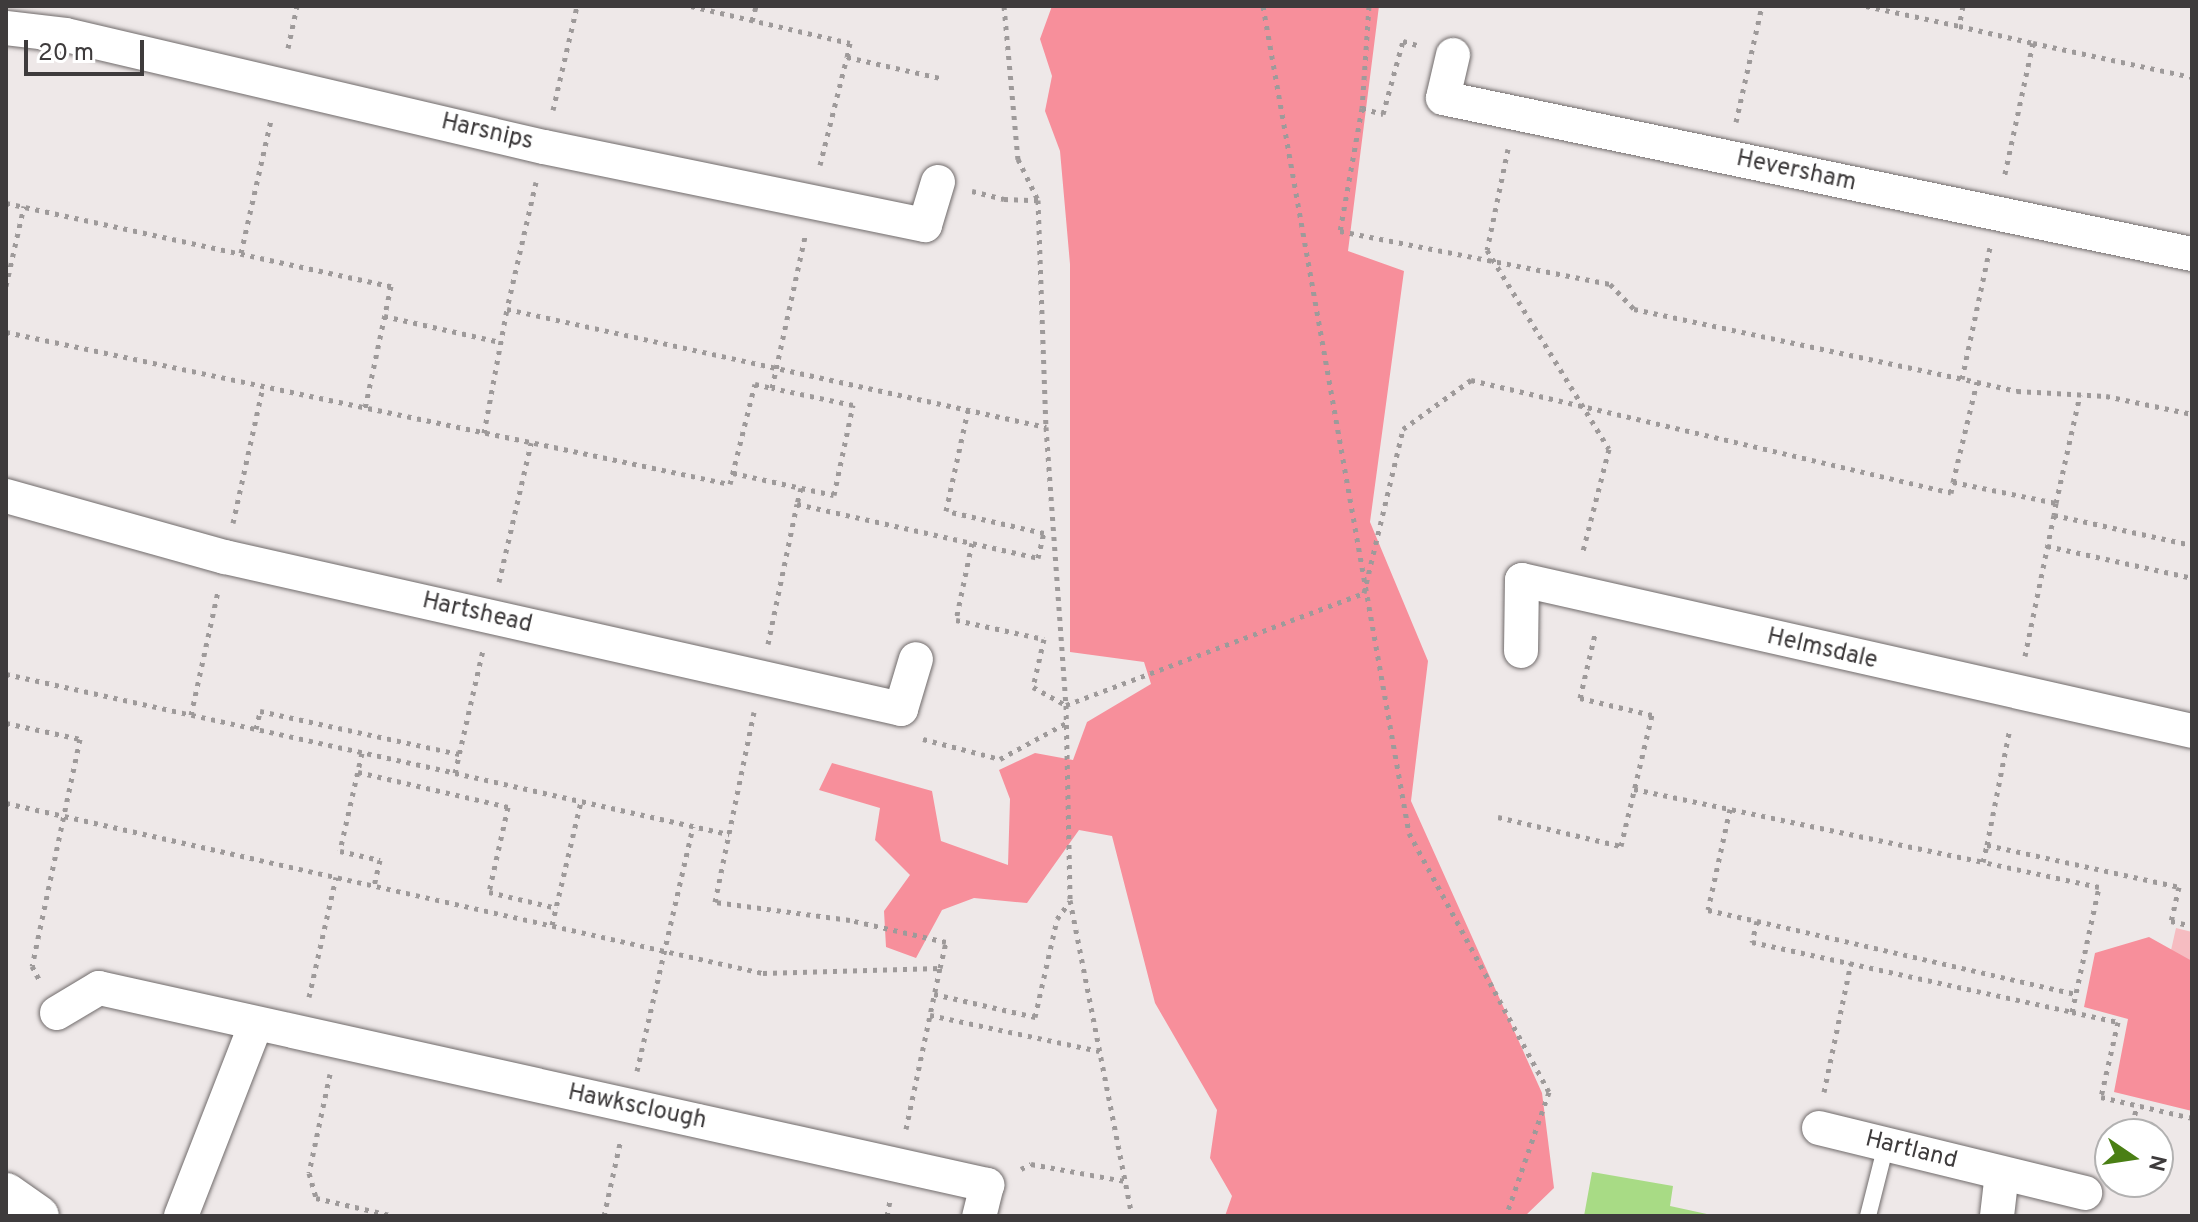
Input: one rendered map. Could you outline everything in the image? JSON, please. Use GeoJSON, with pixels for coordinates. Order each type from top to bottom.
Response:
{"type":"FeatureCollection","features":[{"type":"Feature","properties":{"kind":"street","name":"Harsnips"},"geometry":{"type":"LineString","coordinates":[[6,28],[66,35],[544,147],[812,205],[925,225],[938,182]]}},
{"type":"Feature","properties":{"kind":"street","name":"Heversham"},"geometry":{"type":"LineString","coordinates":[[1453,55],[1443,98],[2192,254]]}},
{"type":"Feature","properties":{"kind":"street","name":"Hartshead"},"geometry":{"type":"LineString","coordinates":[[6,496],[225,557],[901,709]]}},
{"type":"Feature","properties":{"kind":"street","name":"Helmsdale"},"geometry":{"type":"LineString","coordinates":[[1521,651],[1522,580],[2011,694],[2192,731]]}},
{"type":"Feature","properties":{"kind":"street"},"geometry":{"type":"LineString","coordinates":[[901,709],[916,659]]}},
{"type":"Feature","properties":{"kind":"street","name":"Hawksclough"},"geometry":{"type":"LineString","coordinates":[[57,1013],[99,988],[898,1165],[983,1201]]}},
{"type":"Feature","properties":{"kind":"street"},"geometry":{"type":"LineString","coordinates":[[181,1216],[256,1024]]}},
{"type":"Feature","properties":{"kind":"street","name":"Hartland"},"geometry":{"type":"LineString","coordinates":[[1819,1128],[2085,1193]]}},
{"type":"Feature","properties":{"kind":"street"},"geometry":{"type":"LineString","coordinates":[[1997,1216],[2002,1173]]}},
{"type":"Feature","properties":{"kind":"street"},"geometry":{"type":"LineString","coordinates":[[6,1194],[38,1216]]}},
{"type":"Feature","properties":{"kind":"lane"},"geometry":{"type":"LineString","coordinates":[[1868,1216],[1886,1145]]}},
{"type":"Feature","properties":{"kind":"path"},"geometry":{"type":"LineString","coordinates":[[241,253],[297,6]]}},
{"type":"Feature","properties":{"kind":"path"},"geometry":{"type":"LineString","coordinates":[[484,433],[507,309],[577,6]]}},
{"type":"Feature","properties":{"kind":"path"},"geometry":{"type":"LineString","coordinates":[[691,6],[850,43],[772,388]]}},
{"type":"Feature","properties":{"kind":"path"},"geometry":{"type":"LineString","coordinates":[[752,21],[756,6]]}},
{"type":"Feature","properties":{"kind":"path"},"geometry":{"type":"LineString","coordinates":[[1004,6],[1018,159],[1038,200],[1046,427],[1066,705],[1070,900],[1132,1216]]}},
{"type":"Feature","properties":{"kind":"path"},"geometry":{"type":"LineString","coordinates":[[1263,6],[1364,593],[1409,833],[1549,1092],[1506,1216]]}},
{"type":"Feature","properties":{"kind":"path"},"geometry":{"type":"LineString","coordinates":[[1369,6],[1362,108],[1340,231],[1610,284],[1634,309],[1977,382],[2192,414]]}},
{"type":"Feature","properties":{"kind":"path"},"geometry":{"type":"LineString","coordinates":[[1729,158],[1762,6]]}},
{"type":"Feature","properties":{"kind":"path"},"geometry":{"type":"LineString","coordinates":[[1866,6],[1959,26]]}},
{"type":"Feature","properties":{"kind":"path"},"geometry":{"type":"LineString","coordinates":[[1362,108],[1383,114],[1403,41],[1453,55]]}},
{"type":"Feature","properties":{"kind":"path"},"geometry":{"type":"LineString","coordinates":[[2033,43],[2192,77]]}},
{"type":"Feature","properties":{"kind":"path"},"geometry":{"type":"LineString","coordinates":[[847,57],[940,78]]}},
{"type":"Feature","properties":{"kind":"path"},"geometry":{"type":"LineString","coordinates":[[1498,817],[1621,846],[1652,715],[1580,698],[1588,595],[1609,449],[1487,250],[1516,113]]}},
{"type":"Feature","properties":{"kind":"path"},"geometry":{"type":"LineString","coordinates":[[938,182],[1004,199],[1038,200]]}},
{"type":"Feature","properties":{"kind":"path"},"geometry":{"type":"LineString","coordinates":[[6,203],[391,286],[365,408]]}},
{"type":"Feature","properties":{"kind":"path"},"geometry":{"type":"LineString","coordinates":[[6,286],[24,206]]}},
{"type":"Feature","properties":{"kind":"path"},"geometry":{"type":"LineString","coordinates":[[507,309],[1046,427]]}},
{"type":"Feature","properties":{"kind":"path"},"geometry":{"type":"LineString","coordinates":[[384,316],[500,342]]}},
{"type":"Feature","properties":{"kind":"path"},"geometry":{"type":"LineString","coordinates":[[6,332],[730,484],[755,384],[853,405],[834,495],[733,473]]}},
{"type":"Feature","properties":{"kind":"path"},"geometry":{"type":"LineString","coordinates":[[1364,593],[1403,429],[1471,380],[1951,493],[1977,382]]}},
{"type":"Feature","properties":{"kind":"path"},"geometry":{"type":"LineString","coordinates":[[191,715],[263,386]]}},
{"type":"Feature","properties":{"kind":"path"},"geometry":{"type":"LineString","coordinates":[[2080,395],[2054,515],[2192,545]]}},
{"type":"Feature","properties":{"kind":"path"},"geometry":{"type":"LineString","coordinates":[[968,410],[946,511],[1044,533],[1053,531]]}},
{"type":"Feature","properties":{"kind":"path"},"geometry":{"type":"LineString","coordinates":[[455,773],[531,443]]}},
{"type":"Feature","properties":{"kind":"path"},"geometry":{"type":"LineString","coordinates":[[1953,482],[2056,503]]}},
{"type":"Feature","properties":{"kind":"path"},"geometry":{"type":"LineString","coordinates":[[801,488],[715,902],[850,920],[946,942],[887,1216]]}},
{"type":"Feature","properties":{"kind":"path"},"geometry":{"type":"LineString","coordinates":[[797,504],[1038,558],[1044,533]]}},
{"type":"Feature","properties":{"kind":"path"},"geometry":{"type":"LineString","coordinates":[[972,543],[956,620],[1044,639],[1033,687],[1066,705],[1364,593]]}},
{"type":"Feature","properties":{"kind":"path"},"geometry":{"type":"LineString","coordinates":[[2047,546],[2192,578]]}},
{"type":"Feature","properties":{"kind":"path"},"geometry":{"type":"LineString","coordinates":[[6,674],[729,834]]}},
{"type":"Feature","properties":{"kind":"path"},"geometry":{"type":"LineString","coordinates":[[901,709],[925,741],[1000,759],[1066,723]]}},
{"type":"Feature","properties":{"kind":"path"},"geometry":{"type":"LineString","coordinates":[[256,729],[260,711],[459,754]]}},
{"type":"Feature","properties":{"kind":"path"},"geometry":{"type":"LineString","coordinates":[[6,723],[80,739],[32,966],[57,1013]]}},
{"type":"Feature","properties":{"kind":"path"},"geometry":{"type":"LineString","coordinates":[[362,753],[340,851],[380,860],[374,885]]}},
{"type":"Feature","properties":{"kind":"path"},"geometry":{"type":"LineString","coordinates":[[358,772],[508,807],[489,892],[557,908]]}},
{"type":"Feature","properties":{"kind":"path"},"geometry":{"type":"LineString","coordinates":[[1634,789],[2099,887],[2072,1012]]}},
{"type":"Feature","properties":{"kind":"path"},"geometry":{"type":"LineString","coordinates":[[552,925],[581,801]]}},
{"type":"Feature","properties":{"kind":"path"},"geometry":{"type":"LineString","coordinates":[[6,803],[763,973],[940,968]]}},
{"type":"Feature","properties":{"kind":"path"},"geometry":{"type":"LineString","coordinates":[[1730,809],[1708,910],[2076,994]]}},
{"type":"Feature","properties":{"kind":"path"},"geometry":{"type":"LineString","coordinates":[[604,1216],[693,826]]}},
{"type":"Feature","properties":{"kind":"path"},"geometry":{"type":"LineString","coordinates":[[1983,862],[1987,845],[2179,887],[2171,921],[2192,926]]}},
{"type":"Feature","properties":{"kind":"path"},"geometry":{"type":"LineString","coordinates":[[309,995],[336,877]]}},
{"type":"Feature","properties":{"kind":"path"},"geometry":{"type":"LineString","coordinates":[[934,994],[1035,1017],[1057,919],[1070,900]]}},
{"type":"Feature","properties":{"kind":"path"},"geometry":{"type":"LineString","coordinates":[[1757,921],[1752,942],[2118,1022],[2101,1097],[2192,1118]]}},
{"type":"Feature","properties":{"kind":"path"},"geometry":{"type":"LineString","coordinates":[[1825,1081],[1851,963]]}},
{"type":"Feature","properties":{"kind":"path"},"geometry":{"type":"LineString","coordinates":[[930,1015],[1099,1051]]}},
{"type":"Feature","properties":{"kind":"path"},"geometry":{"type":"LineString","coordinates":[[337,1042],[309,1173],[316,1198],[394,1216]]}},
{"type":"Feature","properties":{"kind":"path"},"geometry":{"type":"LineString","coordinates":[[2134,1118],[2137,1105]]}},
{"type":"Feature","properties":{"kind":"path"},"geometry":{"type":"LineString","coordinates":[[983,1201],[1031,1164],[1125,1181]]}},
{"type":"Feature","properties":{"kind":"shaded area"},"geometry":{"type":"Polygon","coordinates":[[[1052,6],[1379,6],[1348,251],[1404,271],[1370,522],[1428,661],[1411,801],[1542,1093],[1554,1188],[1525,1216],[1225,1216],[1232,1196],[1210,1158],[1217,1110],[1155,1003],[1112,836],[1079,830],[1027,903],[974,898],[942,910],[916,958],[886,947],[884,911],[910,875],[875,840],[880,808],[819,790],[832,763],[932,791],[941,841],[1008,865],[1010,799],[999,770],[1035,753],[1073,760],[1087,722],[1151,684],[1144,662],[1070,652],[1070,264],[1060,151],[1045,111],[1052,76],[1040,39],[1052,6]]]}},
{"type":"Feature","properties":{"kind":"shaded area"},"geometry":{"type":"Polygon","coordinates":[[[2176,928],[2192,932],[2192,1044],[2152,1035],[2176,928]]]}},
{"type":"Feature","properties":{"kind":"shaded area"},"geometry":{"type":"Polygon","coordinates":[[[2149,937],[2192,961],[2192,1111],[2114,1092],[2128,1019],[2084,1007],[2095,953],[2149,937]]]}},
{"type":"Feature","properties":{"kind":"building"},"geometry":{"type":"Polygon","coordinates":[[[1592,1172],[1673,1186],[1670,1206],[1716,1216],[1584,1216],[1592,1172]]]}}]}
